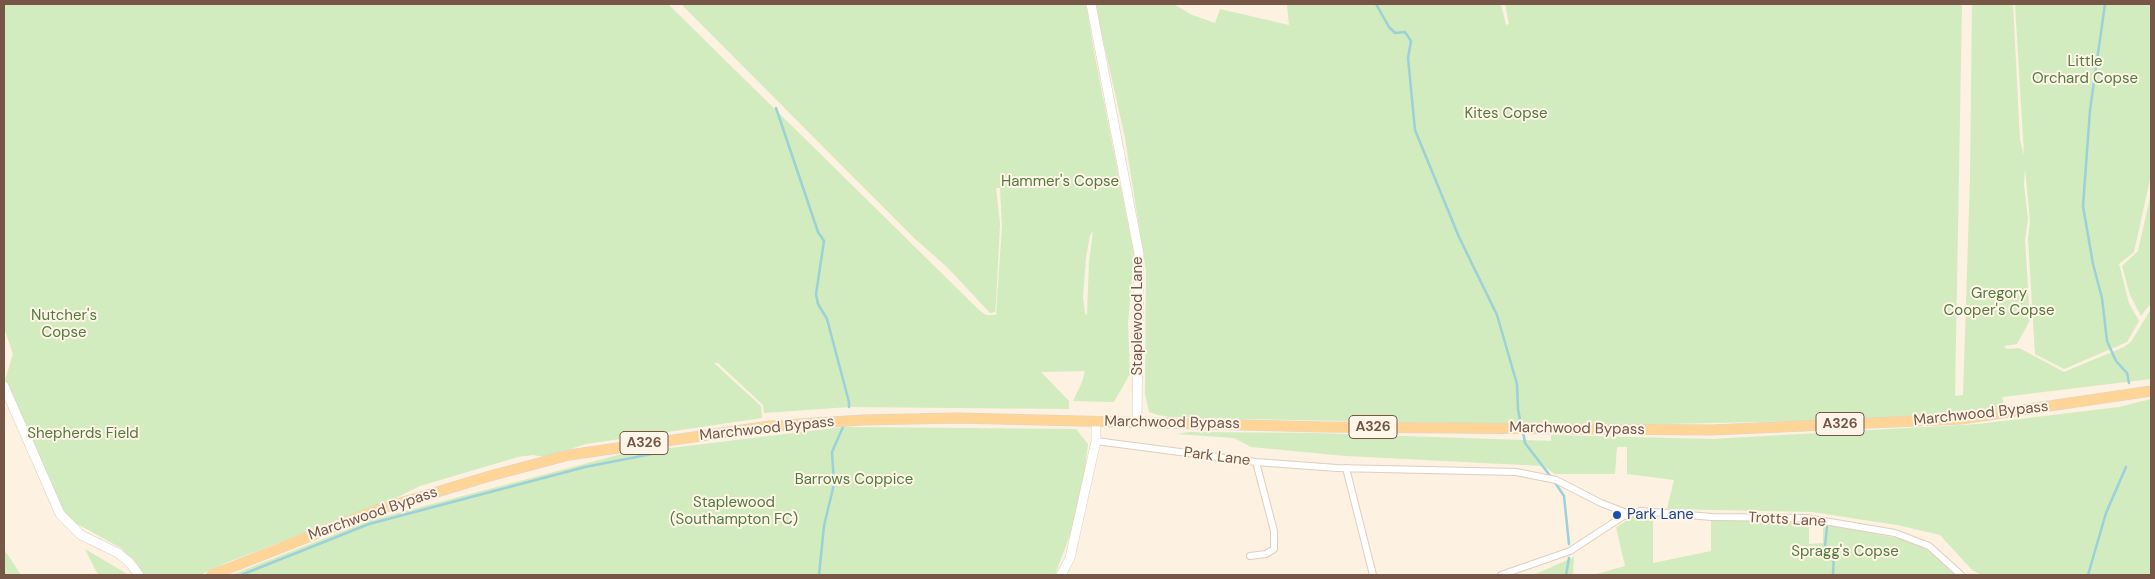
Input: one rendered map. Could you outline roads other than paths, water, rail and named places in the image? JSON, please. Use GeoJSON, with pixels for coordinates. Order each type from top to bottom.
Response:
{"type":"FeatureCollection","features":[{"type":"Feature","properties":{"kind":"main road","name":"Marchwood Bypass"},"geometry":{"type":"LineString","coordinates":[[212,575],[378,510],[490,476],[569,455],[770,426],[863,420],[958,418],[1712,430],[1961,419],[2151,391]]}},
{"type":"Feature","properties":{"kind":"street","name":"Staplewood Lane"},"geometry":{"type":"LineString","coordinates":[[1092,4],[1139,254],[1137,422]]}},
{"type":"Feature","properties":{"kind":"street"},"geometry":{"type":"LineString","coordinates":[[4,386],[60,514],[81,535],[118,553],[129,562],[139,575]]}},
{"type":"Feature","properties":{"kind":"street"},"geometry":{"type":"LineString","coordinates":[[1061,575],[1070,558],[1096,441],[1096,421]]}},
{"type":"Feature","properties":{"kind":"street","name":"Park Lane"},"geometry":{"type":"LineString","coordinates":[[1096,441],[1256,462],[1346,468],[1516,472],[1556,480],[1601,503],[1629,514]]}},
{"type":"Feature","properties":{"kind":"street"},"geometry":{"type":"LineString","coordinates":[[1250,556],[1266,554],[1274,549],[1274,531],[1256,462]]}},
{"type":"Feature","properties":{"kind":"street"},"geometry":{"type":"LineString","coordinates":[[1346,468],[1373,575]]}},
{"type":"Feature","properties":{"kind":"street","name":"Trotts Lane"},"geometry":{"type":"LineString","coordinates":[[1629,514],[1640,511],[1712,517],[1806,518],[1895,533],[1929,546],[1961,575]]}},
{"type":"Feature","properties":{"kind":"street"},"geometry":{"type":"LineString","coordinates":[[1501,575],[1570,551],[1629,514]]}},
{"type":"Feature","properties":{"kind":"waterway"},"geometry":{"type":"LineString","coordinates":[[1376,4],[1389,27],[1395,33],[1405,32],[1411,41],[1408,58],[1415,130],[1459,237],[1497,315],[1517,384],[1521,426]]}},
{"type":"Feature","properties":{"kind":"waterway"},"geometry":{"type":"LineString","coordinates":[[2105,4],[2090,110],[2083,206],[2093,264],[2102,298],[2107,341],[2116,361],[2127,373],[2129,383]]}},
{"type":"Feature","properties":{"kind":"waterway"},"geometry":{"type":"LineString","coordinates":[[776,108],[818,232],[824,241],[816,294],[818,304],[827,319],[849,407]]}},
{"type":"Feature","properties":{"kind":"waterway"},"geometry":{"type":"LineString","coordinates":[[819,575],[824,526],[834,484],[832,452],[843,427]]}},
{"type":"Feature","properties":{"kind":"waterway"},"geometry":{"type":"LineString","coordinates":[[1523,431],[1525,443],[1551,477]]}},
{"type":"Feature","properties":{"kind":"waterway"},"geometry":{"type":"LineString","coordinates":[[241,575],[369,524],[585,467],[667,451]]}},
{"type":"Feature","properties":{"kind":"waterway"},"geometry":{"type":"LineString","coordinates":[[2088,575],[2106,513],[2126,467]]}},
{"type":"Feature","properties":{"kind":"waterway"},"geometry":{"type":"LineString","coordinates":[[1554,481],[1564,496],[1569,544]]}},
{"type":"Feature","properties":{"kind":"waterway"},"geometry":{"type":"LineString","coordinates":[[1827,527],[1825,546],[1834,553],[1833,575]]}},
{"type":"Feature","properties":{"kind":"waterway"},"geometry":{"type":"LineString","coordinates":[[1566,575],[1569,558]]}},
{"type":"Feature","properties":{"kind":"place","name":"Park Lane"},"geometry":{"type":"Point","coordinates":[1617,515]}},
{"type":"Feature","properties":{"kind":"park label","name":"Little Orchard Copse"},"geometry":{"type":"Point","coordinates":[2085,70]}},
{"type":"Feature","properties":{"kind":"park label","name":"Kites Copse"},"geometry":{"type":"Point","coordinates":[1506,114]}},
{"type":"Feature","properties":{"kind":"park label","name":"Hammer's Copse"},"geometry":{"type":"Point","coordinates":[1060,182]}},
{"type":"Feature","properties":{"kind":"park label","name":"Gregory Cooper's Copse"},"geometry":{"type":"Point","coordinates":[1999,302]}},
{"type":"Feature","properties":{"kind":"park label","name":"Nutcher's Copse"},"geometry":{"type":"Point","coordinates":[64,324]}},
{"type":"Feature","properties":{"kind":"park label","name":"Shepherds Field"},"geometry":{"type":"Point","coordinates":[83,434]}},
{"type":"Feature","properties":{"kind":"park label","name":"Barrows Coppice"},"geometry":{"type":"Point","coordinates":[854,480]}},
{"type":"Feature","properties":{"kind":"park label","name":"Staplewood (Southampton FC)"},"geometry":{"type":"Point","coordinates":[734,512]}},
{"type":"Feature","properties":{"kind":"park label","name":"Spragg's Copse"},"geometry":{"type":"Point","coordinates":[1845,552]}}]}
